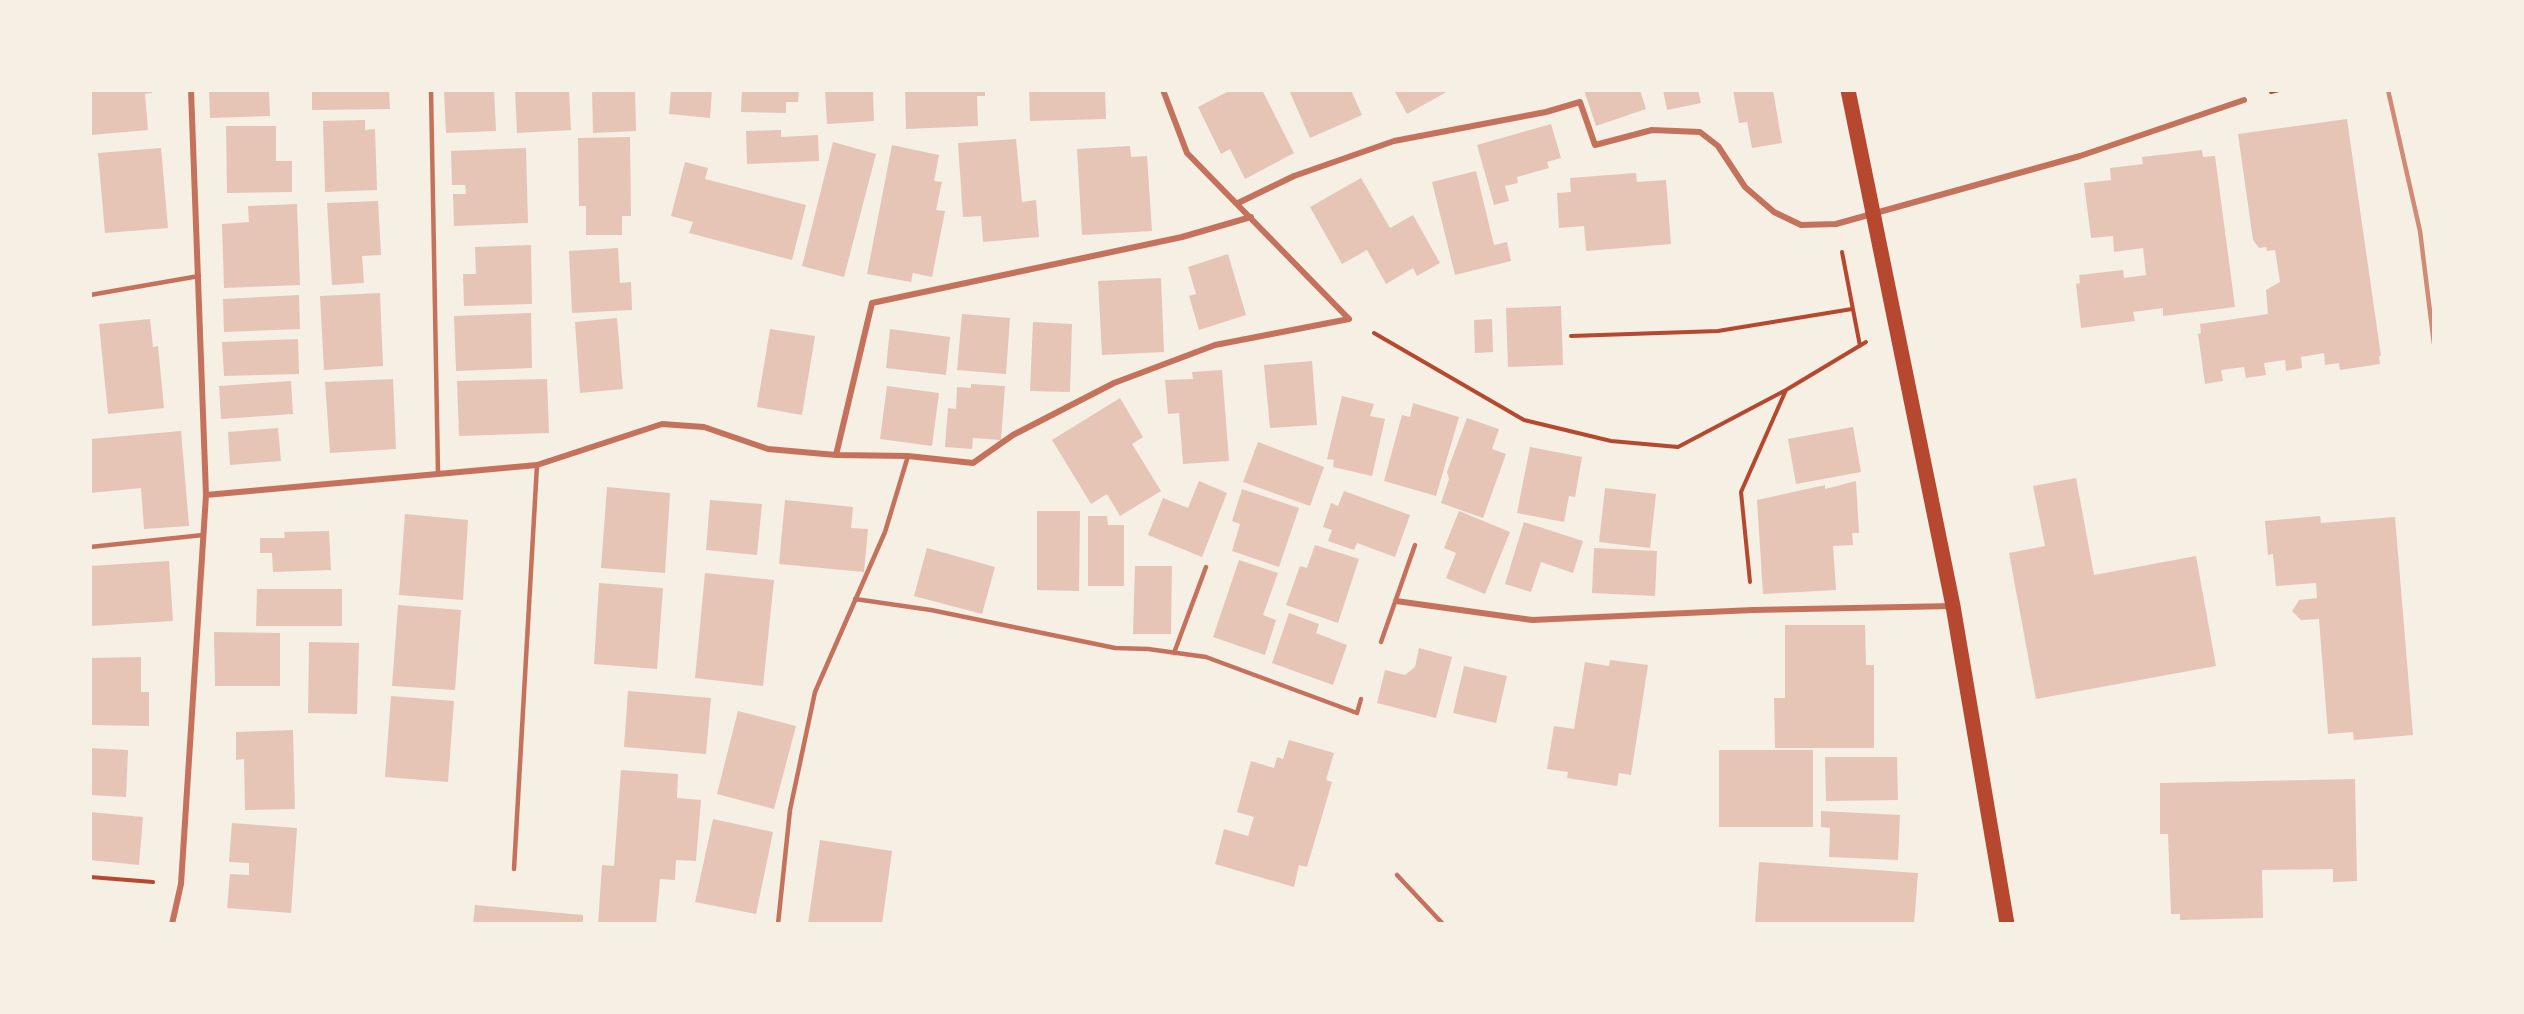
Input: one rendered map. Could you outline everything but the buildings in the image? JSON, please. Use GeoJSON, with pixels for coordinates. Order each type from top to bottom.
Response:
{"type":"FeatureCollection","features":[{"type":"Feature","properties":{"kind":"main road"},"geometry":{"type":"LineString","coordinates":[[1848,90],[1953,606],[2007,924]]}},
{"type":"Feature","properties":{"kind":"street"},"geometry":{"type":"LineString","coordinates":[[172,924],[181,884],[206,495],[191,90]]}},
{"type":"Feature","properties":{"kind":"street"},"geometry":{"type":"LineString","coordinates":[[1162,90],[1187,153],[1349,319]]}},
{"type":"Feature","properties":{"kind":"street"},"geometry":{"type":"LineString","coordinates":[[1238,203],[1294,176],[1394,141],[1546,112],[1580,102],[1595,145],[1652,130],[1700,132],[1718,146],[1745,187],[1774,212],[1802,225],[1836,224],[2080,156],[2244,100]]}},
{"type":"Feature","properties":{"kind":"street"},"geometry":{"type":"LineString","coordinates":[[836,455],[872,303],[1182,237],[1251,217]]}},
{"type":"Feature","properties":{"kind":"street"},"geometry":{"type":"LineString","coordinates":[[206,495],[537,465],[662,424],[704,427],[768,449],[836,455],[909,456],[973,463],[1013,435],[1114,383],[1215,345],[1349,319]]}},
{"type":"Feature","properties":{"kind":"street"},"geometry":{"type":"LineString","coordinates":[[1396,601],[1532,620],[1753,610],[1953,606]]}},
{"type":"Feature","properties":{"kind":"lane"},"geometry":{"type":"LineString","coordinates":[[431,90],[438,473]]}},
{"type":"Feature","properties":{"kind":"lane"},"geometry":{"type":"LineString","coordinates":[[90,295],[199,276]]}},
{"type":"Feature","properties":{"kind":"lane"},"geometry":{"type":"LineString","coordinates":[[778,924],[790,810],[815,692],[885,532],[909,456]]}},
{"type":"Feature","properties":{"kind":"lane"},"geometry":{"type":"LineString","coordinates":[[513,869],[537,465]]}},
{"type":"Feature","properties":{"kind":"lane"},"geometry":{"type":"LineString","coordinates":[[90,547],[203,535]]}},
{"type":"Feature","properties":{"kind":"lane"},"geometry":{"type":"LineString","coordinates":[[1381,642],[1415,545]]}},
{"type":"Feature","properties":{"kind":"lane"},"geometry":{"type":"LineString","coordinates":[[1174,653],[1206,567]]}},
{"type":"Feature","properties":{"kind":"lane"},"geometry":{"type":"LineString","coordinates":[[855,599],[931,610],[1115,648],[1148,649],[1206,657],[1357,713],[1361,699]]}},
{"type":"Feature","properties":{"kind":"lane"},"geometry":{"type":"LineString","coordinates":[[1398,875],[1443,924]]}},
{"type":"Feature","properties":{"kind":"path"},"geometry":{"type":"LineString","coordinates":[[1836,224],[1860,346]]}},
{"type":"Feature","properties":{"kind":"path"},"geometry":{"type":"LineString","coordinates":[[1571,336],[1718,331],[1852,309]]}},
{"type":"Feature","properties":{"kind":"path"},"geometry":{"type":"LineString","coordinates":[[1349,319],[1524,420],[1611,441],[1678,447],[1786,390],[1896,326]]}},
{"type":"Feature","properties":{"kind":"path"},"geometry":{"type":"LineString","coordinates":[[1753,610],[1741,492],[1786,390]]}},
{"type":"Feature","properties":{"kind":"path"},"geometry":{"type":"LineString","coordinates":[[90,877],[181,884]]}},
{"type":"Feature","properties":{"kind":"railway"},"geometry":{"type":"LineString","coordinates":[[2388,90],[2420,231],[2434,344]]}}]}
